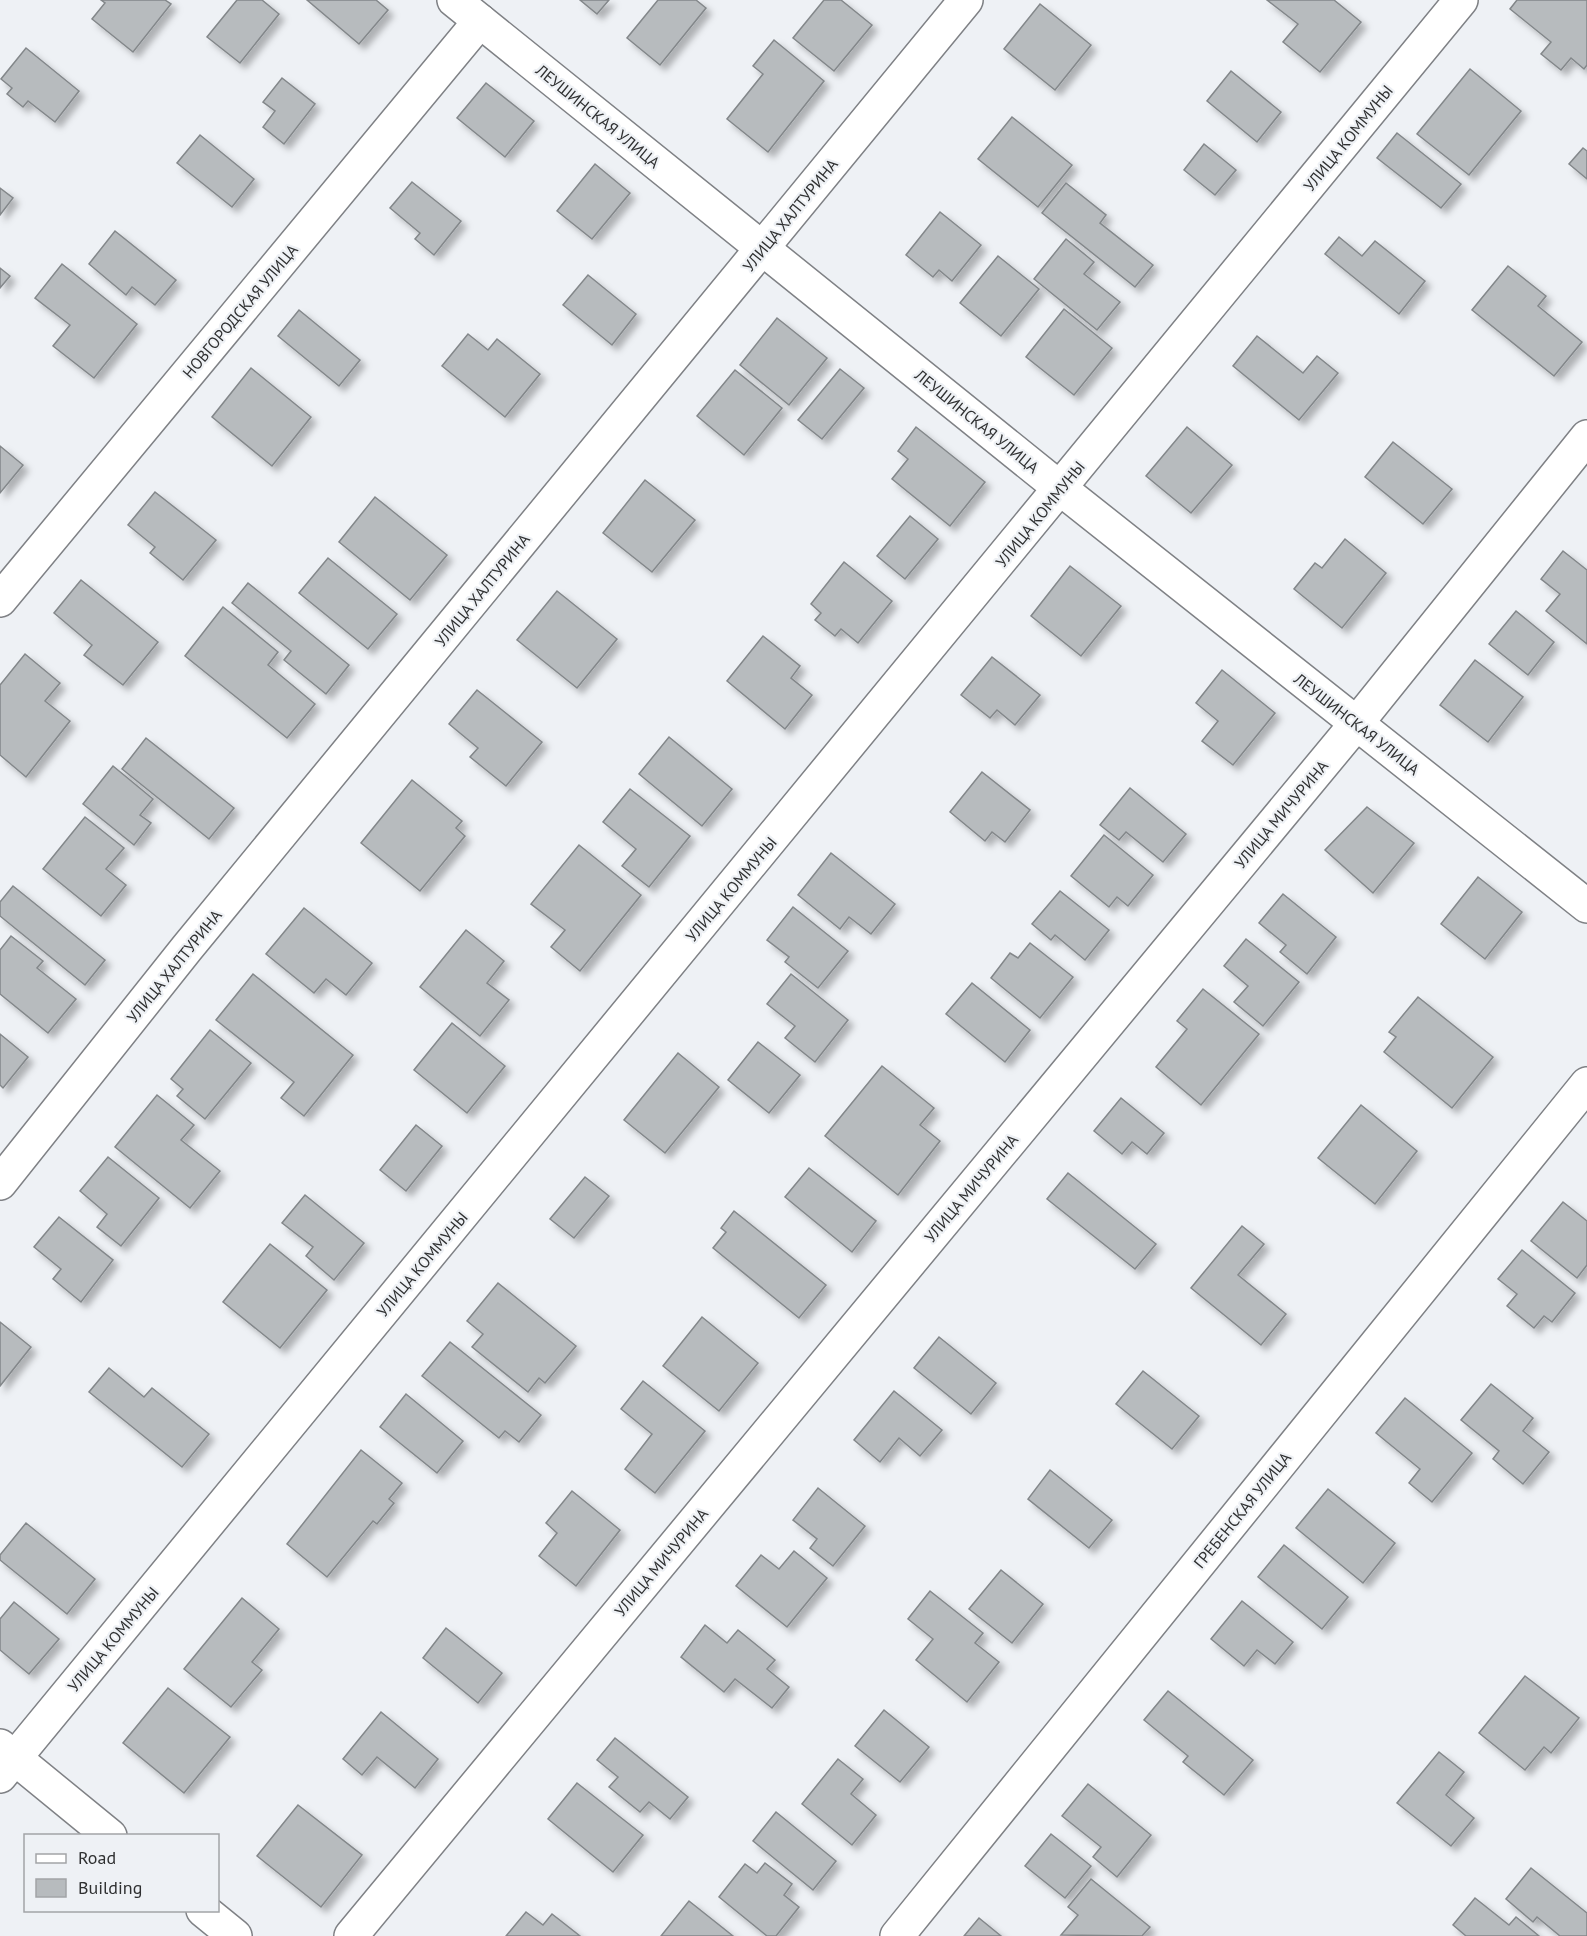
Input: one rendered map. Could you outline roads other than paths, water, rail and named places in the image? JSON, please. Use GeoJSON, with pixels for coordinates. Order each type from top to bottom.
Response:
{"type":"FeatureCollection","features":[{"type":"Feature","properties":{"kind":"street","name":"ЛЕУШИНСКАЯ УЛИЦА"},"geometry":{"type":"LineString","coordinates":[[454,0],[1061,489],[1587,906]]}},
{"type":"Feature","properties":{"kind":"street","name":"УЛИЦА ХАЛТУРИНА"},"geometry":{"type":"LineString","coordinates":[[0,1183],[195,939],[966,0]]}},
{"type":"Feature","properties":{"kind":"street","name":"УЛИЦА КОММУНЫ"},"geometry":{"type":"LineString","coordinates":[[5,1760],[1061,489],[1461,0]]}},
{"type":"Feature","properties":{"kind":"street","name":"НОВГОРОДСКАЯ УЛИЦА"},"geometry":{"type":"LineString","coordinates":[[0,600],[480,21]]}},
{"type":"Feature","properties":{"kind":"street","name":"УЛИЦА МИЧУРИНА"},"geometry":{"type":"LineString","coordinates":[[351,1936],[1356,724],[1587,437]]}},
{"type":"Feature","properties":{"kind":"street","name":"ГРЕБЕНСКАЯ УЛИЦА"},"geometry":{"type":"LineString","coordinates":[[897,1936],[1587,1084]]}},
{"type":"Feature","properties":{"kind":"street"},"geometry":{"type":"LineString","coordinates":[[5,1760],[107,1834]]}},
{"type":"Feature","properties":{"kind":"street"},"geometry":{"type":"LineString","coordinates":[[205,1912],[235,1936]]}}]}
